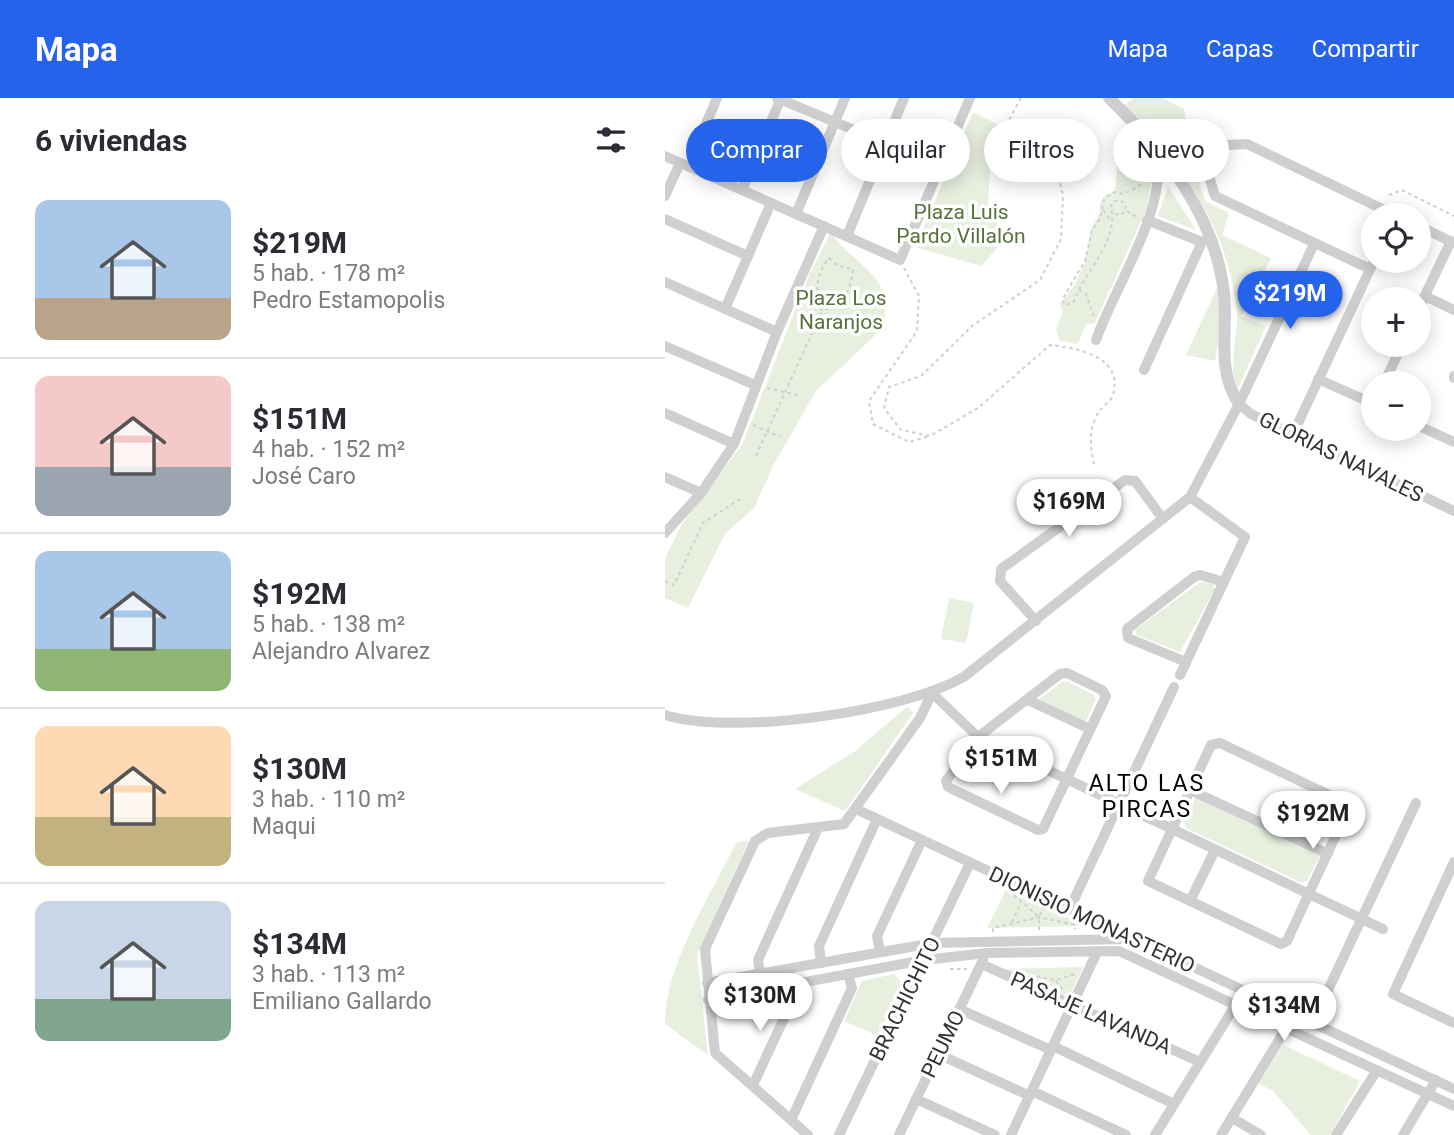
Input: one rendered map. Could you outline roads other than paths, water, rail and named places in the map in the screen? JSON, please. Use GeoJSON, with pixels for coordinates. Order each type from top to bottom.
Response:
{"type":"FeatureCollection","features":[{"type":"Feature","properties":{"kind":"street"},"geometry":{"type":"LineString","coordinates":[[708,119],[717,98]]}},
{"type":"Feature","properties":{"kind":"street"},"geometry":{"type":"LineString","coordinates":[[742,190],[780,98],[841,125]]}},
{"type":"Feature","properties":{"kind":"street"},"geometry":{"type":"LineString","coordinates":[[796,214],[845,98]]}},
{"type":"Feature","properties":{"kind":"street"},"geometry":{"type":"LineString","coordinates":[[895,119],[904,98]]}},
{"type":"Feature","properties":{"kind":"street"},"geometry":{"type":"LineString","coordinates":[[961,119],[970,98]]}},
{"type":"Feature","properties":{"kind":"street","name":"GLORIAS NAVALES"},"geometry":{"type":"LineString","coordinates":[[1109,98],[1127,119]]}},
{"type":"Feature","properties":{"kind":"street"},"geometry":{"type":"LineString","coordinates":[[1229,145],[1247,144],[1370,203]]}},
{"type":"Feature","properties":{"kind":"street"},"geometry":{"type":"LineString","coordinates":[[665,156],[900,260],[934,182]]}},
{"type":"Feature","properties":{"kind":"street"},"geometry":{"type":"LineString","coordinates":[[665,196],[680,163]]}},
{"type":"Feature","properties":{"kind":"street"},"geometry":{"type":"LineString","coordinates":[[846,236],[869,182]]}},
{"type":"Feature","properties":{"kind":"street"},"geometry":{"type":"LineString","coordinates":[[1097,336],[1156,199],[1159,182]]}},
{"type":"Feature","properties":{"kind":"street","name":"GLORIAS NAVALES"},"geometry":{"type":"LineString","coordinates":[[1180,182],[1188,192],[1224,291],[1225,374],[1239,404],[1251,414],[1454,511]]}},
{"type":"Feature","properties":{"kind":"street"},"geometry":{"type":"LineString","coordinates":[[1211,182],[1215,195],[1314,244],[1361,261]]}},
{"type":"Feature","properties":{"kind":"street"},"geometry":{"type":"LineString","coordinates":[[725,309],[771,203]]}},
{"type":"Feature","properties":{"kind":"street"},"geometry":{"type":"LineString","coordinates":[[665,219],[748,256]]}},
{"type":"Feature","properties":{"kind":"street"},"geometry":{"type":"LineString","coordinates":[[1144,370],[1207,240],[1147,220]]}},
{"type":"Feature","properties":{"kind":"street"},"geometry":{"type":"LineString","coordinates":[[666,530],[701,493],[734,444],[777,332],[824,226]]}},
{"type":"Feature","properties":{"kind":"street"},"geometry":{"type":"LineString","coordinates":[[1430,287],[1452,242],[1431,232]]}},
{"type":"Feature","properties":{"kind":"street"},"geometry":{"type":"LineString","coordinates":[[665,715],[734,721],[788,720],[852,711],[932,693],[965,676],[1190,497],[1239,404],[1314,244]]}},
{"type":"Feature","properties":{"kind":"street"},"geometry":{"type":"LineString","coordinates":[[1293,434],[1368,273]]}},
{"type":"Feature","properties":{"kind":"street"},"geometry":{"type":"LineString","coordinates":[[665,282],[777,332]]}},
{"type":"Feature","properties":{"kind":"street"},"geometry":{"type":"LineString","coordinates":[[1431,299],[1454,310]]}},
{"type":"Feature","properties":{"kind":"street"},"geometry":{"type":"LineString","coordinates":[[665,346],[755,386]]}},
{"type":"Feature","properties":{"kind":"street"},"geometry":{"type":"LineString","coordinates":[[1318,379],[1361,399]]}},
{"type":"Feature","properties":{"kind":"street"},"geometry":{"type":"LineString","coordinates":[[665,413],[734,444]]}},
{"type":"Feature","properties":{"kind":"street"},"geometry":{"type":"LineString","coordinates":[[1431,431],[1454,442]]}},
{"type":"Feature","properties":{"kind":"street"},"geometry":{"type":"LineString","coordinates":[[665,477],[701,493]]}},
{"type":"Feature","properties":{"kind":"street"},"geometry":{"type":"LineString","coordinates":[[1037,621],[1000,580],[1001,569],[1125,480],[1135,481],[1163,519]]}},
{"type":"Feature","properties":{"kind":"street"},"geometry":{"type":"LineString","coordinates":[[1180,675],[1245,537],[1244,533],[1190,497]]}},
{"type":"Feature","properties":{"kind":"street"},"geometry":{"type":"LineString","coordinates":[[1186,662],[1129,638],[1127,629],[1193,577],[1201,575],[1224,582]]}},
{"type":"Feature","properties":{"kind":"street"},"geometry":{"type":"LineString","coordinates":[[1067,673],[1102,690],[1106,696],[1044,828],[1038,830],[948,787],[946,781],[978,737],[1061,674],[1067,673]]}},
{"type":"Feature","properties":{"kind":"street"},"geometry":{"type":"LineString","coordinates":[[1070,908],[1174,687]]}},
{"type":"Feature","properties":{"kind":"street"},"geometry":{"type":"LineString","coordinates":[[932,693],[978,737],[1383,929]]}},
{"type":"Feature","properties":{"kind":"street"},"geometry":{"type":"LineString","coordinates":[[808,1135],[715,1053],[705,949],[755,841],[768,833],[844,824],[920,718],[932,693]]}},
{"type":"Feature","properties":{"kind":"street"},"geometry":{"type":"LineString","coordinates":[[1028,699],[1090,729]]}},
{"type":"Feature","properties":{"kind":"street"},"geometry":{"type":"LineString","coordinates":[[1220,743],[1346,803],[1348,809],[1287,941],[1281,944],[1148,881],[1172,829],[1212,744],[1220,743]]}},
{"type":"Feature","properties":{"kind":"street"},"geometry":{"type":"LineString","coordinates":[[1190,790],[1328,854]]}},
{"type":"Feature","properties":{"kind":"street"},"geometry":{"type":"LineString","coordinates":[[1313,1022],[1416,803]]}},
{"type":"Feature","properties":{"kind":"street","name":"DIONISIO MONASTERIO"},"geometry":{"type":"LineString","coordinates":[[856,809],[1454,1089]]}},
{"type":"Feature","properties":{"kind":"street"},"geometry":{"type":"LineString","coordinates":[[821,963],[819,946],[877,819]]}},
{"type":"Feature","properties":{"kind":"street"},"geometry":{"type":"LineString","coordinates":[[760,974],[758,960],[818,828]]}},
{"type":"Feature","properties":{"kind":"street"},"geometry":{"type":"LineString","coordinates":[[880,952],[877,936],[922,840]]}},
{"type":"Feature","properties":{"kind":"street"},"geometry":{"type":"LineString","coordinates":[[1190,901],[1215,850]]}},
{"type":"Feature","properties":{"kind":"street","name":"BRACHICHITO"},"geometry":{"type":"LineString","coordinates":[[839,1135],[970,863]]}},
{"type":"Feature","properties":{"kind":"street"},"geometry":{"type":"LineString","coordinates":[[1454,863],[1393,994],[1454,1023]]}},
{"type":"Feature","properties":{"kind":"street"},"geometry":{"type":"LineString","coordinates":[[707,983],[933,943],[1132,939]]}},
{"type":"Feature","properties":{"kind":"street"},"geometry":{"type":"LineString","coordinates":[[1011,1135],[1097,952]]}},
{"type":"Feature","properties":{"kind":"street","name":"DIONISIO MONASTERIO"},"geometry":{"type":"LineString","coordinates":[[708,1000],[924,960],[987,953],[1128,953],[1454,1106]]}},
{"type":"Feature","properties":{"kind":"street","name":"PEUMO"},"geometry":{"type":"LineString","coordinates":[[899,1135],[987,953]]}},
{"type":"Feature","properties":{"kind":"street","name":"PASAJE LAVANDA"},"geometry":{"type":"LineString","coordinates":[[980,967],[1073,1003],[1200,1062]]}},
{"type":"Feature","properties":{"kind":"street"},"geometry":{"type":"LineString","coordinates":[[791,1120],[852,988],[848,974]]}},
{"type":"Feature","properties":{"kind":"street"},"geometry":{"type":"LineString","coordinates":[[753,1085],[792,1001],[788,985]]}},
{"type":"Feature","properties":{"kind":"street"},"geometry":{"type":"LineString","coordinates":[[1155,1135],[1244,990]]}},
{"type":"Feature","properties":{"kind":"street"},"geometry":{"type":"LineString","coordinates":[[959,1009],[1174,1104]]}},
{"type":"Feature","properties":{"kind":"street"},"geometry":{"type":"LineString","coordinates":[[1221,1135],[1287,1027]]}},
{"type":"Feature","properties":{"kind":"street"},"geometry":{"type":"LineString","coordinates":[[938,1054],[1126,1135]]}},
{"type":"Feature","properties":{"kind":"street"},"geometry":{"type":"LineString","coordinates":[[1336,1135],[1377,1070]]}},
{"type":"Feature","properties":{"kind":"street"},"geometry":{"type":"LineString","coordinates":[[1403,1135],[1436,1080]]}},
{"type":"Feature","properties":{"kind":"street"},"geometry":{"type":"LineString","coordinates":[[916,1099],[995,1135]]}},
{"type":"Feature","properties":{"kind":"street"},"geometry":{"type":"LineString","coordinates":[[1232,1118],[1261,1135]]}},
{"type":"Feature","properties":{"kind":"district","name":"ALTO LAS PIRCAS"},"geometry":{"type":"Point","coordinates":[1147,796]}},
{"type":"Feature","properties":{"kind":"park label","name":"Plaza Luis Pardo Villalón"},"geometry":{"type":"Point","coordinates":[961,224]}},
{"type":"Feature","properties":{"kind":"park label","name":"Plaza Los Naranjos"},"geometry":{"type":"Point","coordinates":[841,310]}}]}
